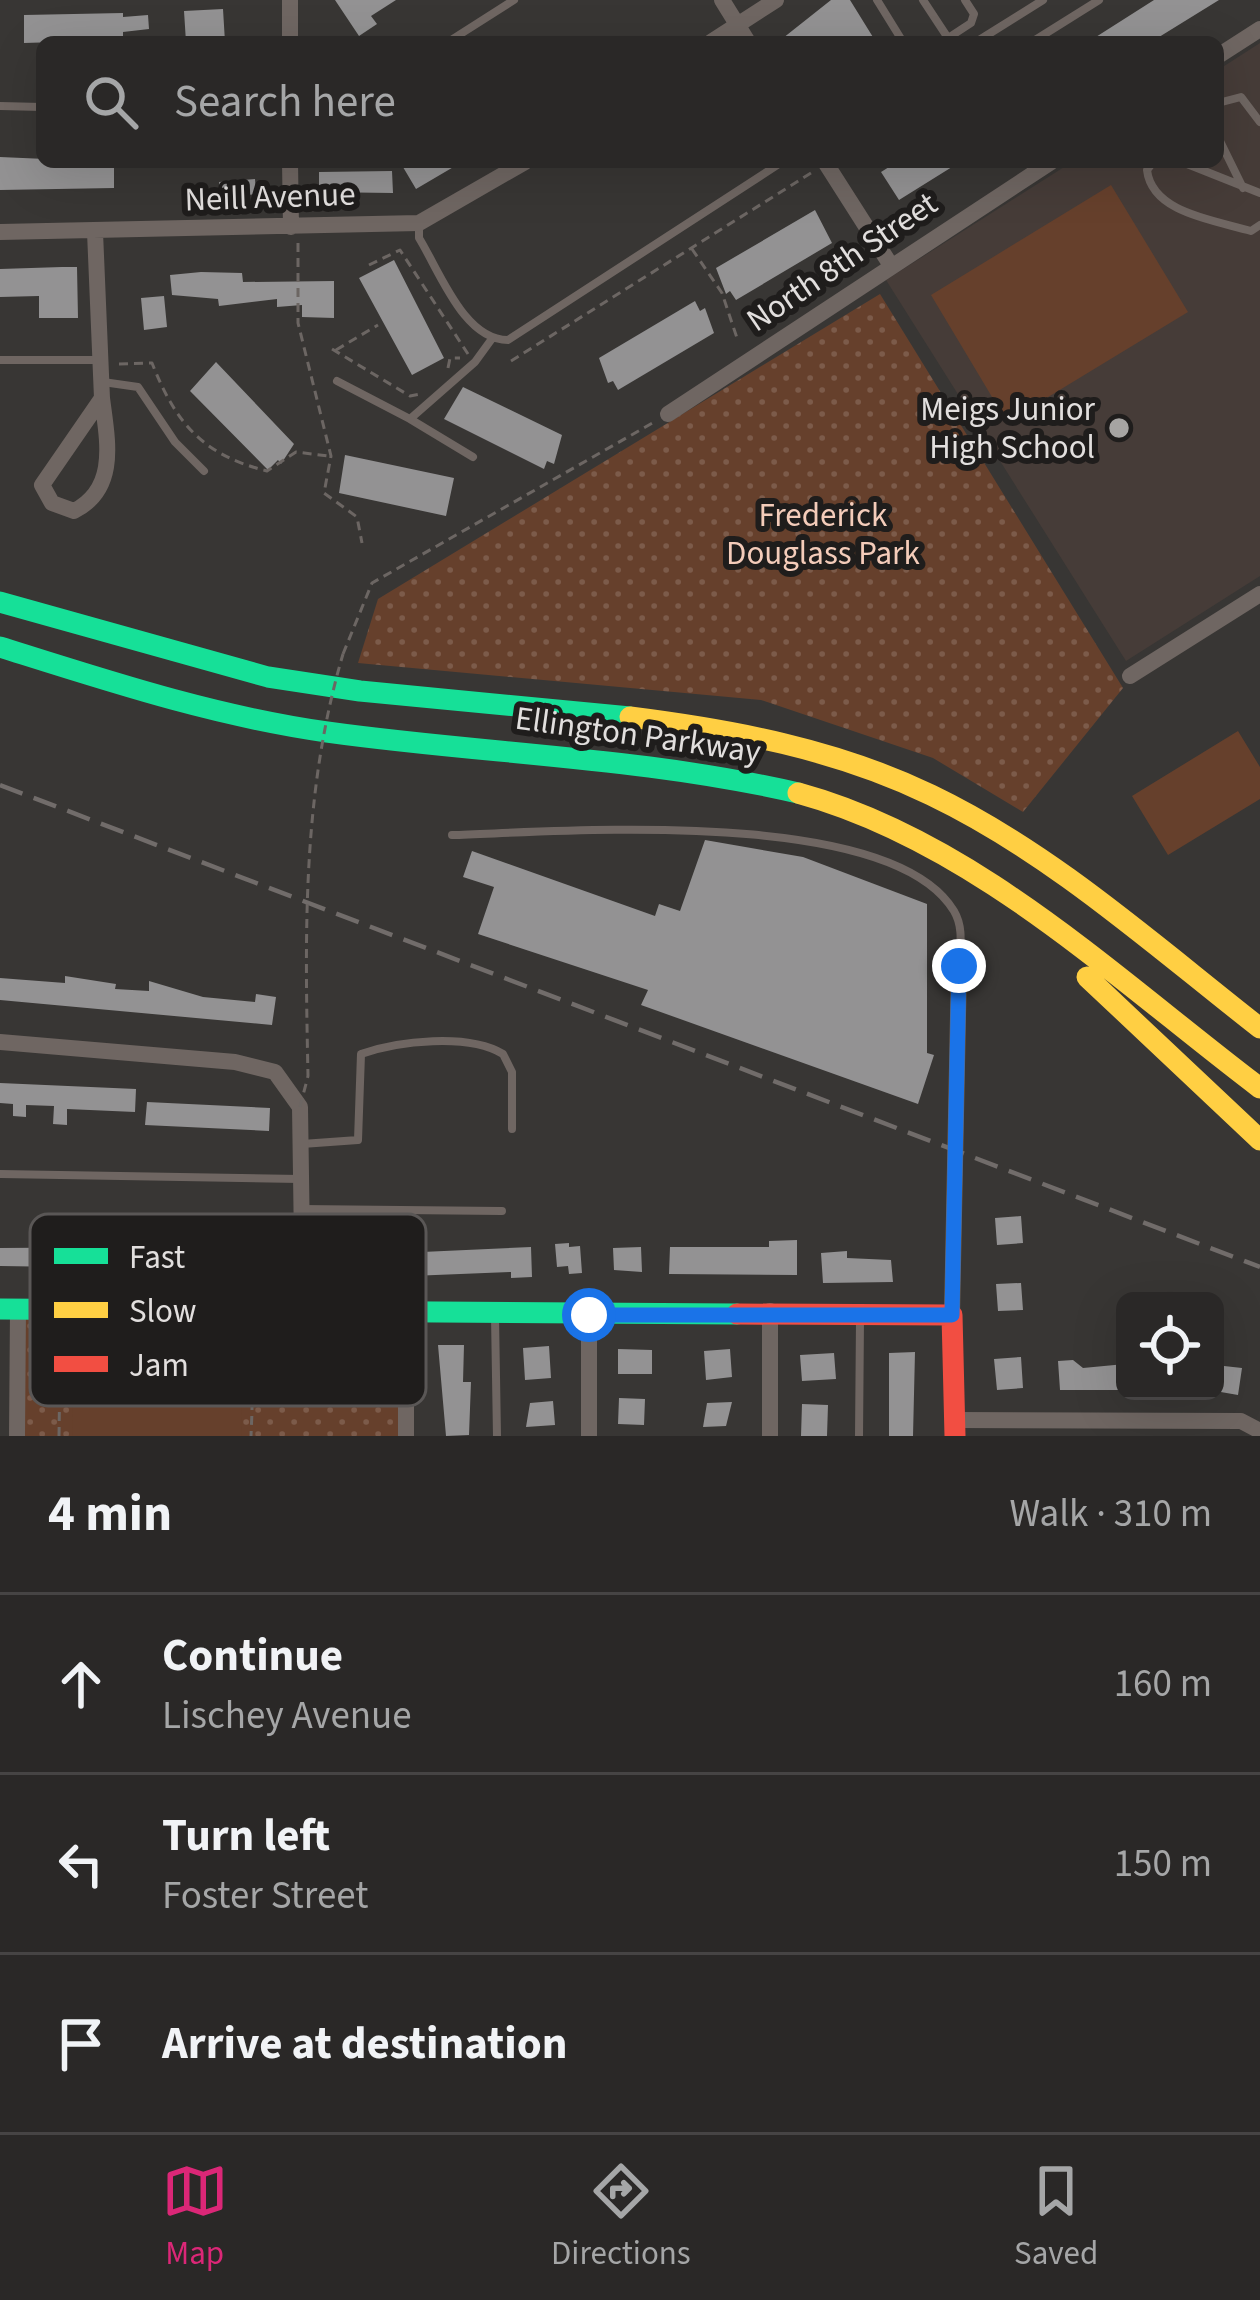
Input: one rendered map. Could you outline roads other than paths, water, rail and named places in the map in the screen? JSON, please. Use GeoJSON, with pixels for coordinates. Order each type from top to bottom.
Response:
{"type":"FeatureCollection","features":[{"type":"Feature","properties":{"kind":"main road","name":"Ellington Parkway"},"geometry":{"type":"LineString","coordinates":[[0,602],[214,667],[294,681],[711,726],[803,746],[880,772],[999,832],[1260,1024]]}},
{"type":"Feature","properties":{"kind":"main road","name":"Ellington Parkway"},"geometry":{"type":"LineString","coordinates":[[0,647],[202,710],[328,732],[708,772],[804,794],[914,836],[1012,900],[1260,1088]]}},
{"type":"Feature","properties":{"kind":"main road"},"geometry":{"type":"LineString","coordinates":[[1012,900],[1166,1055],[1260,1140]]}},
{"type":"Feature","properties":{"kind":"main road"},"geometry":{"type":"LineString","coordinates":[[426,1315],[770,1311],[952,1315],[955,1428]]}},
{"type":"Feature","properties":{"kind":"street"},"geometry":{"type":"LineString","coordinates":[[290,0],[290,36]]}},
{"type":"Feature","properties":{"kind":"street"},"geometry":{"type":"LineString","coordinates":[[722,0],[744,36]]}},
{"type":"Feature","properties":{"kind":"street"},"geometry":{"type":"LineString","coordinates":[[721,36],[776,0]]}},
{"type":"Feature","properties":{"kind":"street"},"geometry":{"type":"LineString","coordinates":[[1224,52],[1260,29]]}},
{"type":"Feature","properties":{"kind":"street"},"geometry":{"type":"LineString","coordinates":[[290,168],[294,235]]}},
{"type":"Feature","properties":{"kind":"street","name":"Neill Avenue"},"geometry":{"type":"LineString","coordinates":[[0,232],[294,235],[418,223],[514,168]]}},
{"type":"Feature","properties":{"kind":"street"},"geometry":{"type":"LineString","coordinates":[[828,168],[890,264]]}},
{"type":"Feature","properties":{"kind":"street","name":"North 8th Street"},"geometry":{"type":"LineString","coordinates":[[668,414],[1042,168]]}},
{"type":"Feature","properties":{"kind":"street"},"geometry":{"type":"LineString","coordinates":[[95,232],[101,390],[110,459],[98,493],[74,511],[52,503],[42,485],[101,390]]}},
{"type":"Feature","properties":{"kind":"street"},"geometry":{"type":"LineString","coordinates":[[1130,676],[1260,595]]}},
{"type":"Feature","properties":{"kind":"street"},"geometry":{"type":"LineString","coordinates":[[952,1315],[959,966]]}},
{"type":"Feature","properties":{"kind":"street"},"geometry":{"type":"LineString","coordinates":[[0,1042],[236,1062],[275,1072],[300,1107],[302,1214]]}},
{"type":"Feature","properties":{"kind":"street"},"geometry":{"type":"LineString","coordinates":[[9,1309],[17,1436]]}},
{"type":"Feature","properties":{"kind":"street"},"geometry":{"type":"LineString","coordinates":[[770,1311],[770,1436]]}},
{"type":"Feature","properties":{"kind":"street"},"geometry":{"type":"LineString","coordinates":[[589,1315],[589,1436]]}},
{"type":"Feature","properties":{"kind":"street"},"geometry":{"type":"LineString","coordinates":[[955,1428],[1172,1428],[1241,1421],[1260,1431]]}},
{"type":"Feature","properties":{"kind":"lane"},"geometry":{"type":"LineString","coordinates":[[457,36],[514,0]]}},
{"type":"Feature","properties":{"kind":"lane"},"geometry":{"type":"LineString","coordinates":[[877,0],[900,36]]}},
{"type":"Feature","properties":{"kind":"lane"},"geometry":{"type":"LineString","coordinates":[[923,0],[943,36]]}},
{"type":"Feature","properties":{"kind":"lane"},"geometry":{"type":"LineString","coordinates":[[951,36],[971,23],[974,14],[965,0]]}},
{"type":"Feature","properties":{"kind":"lane"},"geometry":{"type":"LineString","coordinates":[[986,36],[1043,0]]}},
{"type":"Feature","properties":{"kind":"lane"},"geometry":{"type":"LineString","coordinates":[[1042,36],[1099,0]]}},
{"type":"Feature","properties":{"kind":"lane"},"geometry":{"type":"LineString","coordinates":[[1224,101],[1245,100],[1260,122]]}},
{"type":"Feature","properties":{"kind":"lane"},"geometry":{"type":"LineString","coordinates":[[0,106],[36,107]]}},
{"type":"Feature","properties":{"kind":"lane"},"geometry":{"type":"LineString","coordinates":[[1224,149],[1243,188]]}},
{"type":"Feature","properties":{"kind":"lane"},"geometry":{"type":"LineString","coordinates":[[418,223],[419,238],[475,329],[491,340],[508,340],[773,168]]}},
{"type":"Feature","properties":{"kind":"lane"},"geometry":{"type":"LineString","coordinates":[[1148,168],[1149,188],[1162,203],[1251,231],[1260,224]]}},
{"type":"Feature","properties":{"kind":"lane"},"geometry":{"type":"LineString","coordinates":[[1197,168],[1260,193]]}},
{"type":"Feature","properties":{"kind":"lane"},"geometry":{"type":"LineString","coordinates":[[410,419],[476,362],[491,340]]}},
{"type":"Feature","properties":{"kind":"lane"},"geometry":{"type":"LineString","coordinates":[[0,360],[100,360]]}},
{"type":"Feature","properties":{"kind":"lane"},"geometry":{"type":"LineString","coordinates":[[337,381],[472,458]]}},
{"type":"Feature","properties":{"kind":"lane"},"geometry":{"type":"LineString","coordinates":[[101,390],[137,387],[175,442],[204,471]]}},
{"type":"Feature","properties":{"kind":"lane"},"geometry":{"type":"LineString","coordinates":[[452,835],[692,827],[780,836],[860,855],[911,877],[952,907],[961,928],[959,966]]}},
{"type":"Feature","properties":{"kind":"lane"},"geometry":{"type":"LineString","coordinates":[[301,1144],[358,1140],[361,1054],[404,1045],[465,1043],[502,1054],[512,1072],[512,1129]]}},
{"type":"Feature","properties":{"kind":"lane"},"geometry":{"type":"LineString","coordinates":[[0,1174],[301,1179]]}},
{"type":"Feature","properties":{"kind":"lane"},"geometry":{"type":"LineString","coordinates":[[302,1209],[502,1211]]}},
{"type":"Feature","properties":{"kind":"lane"},"geometry":{"type":"LineString","coordinates":[[859,1436],[860,1313]]}},
{"type":"Feature","properties":{"kind":"lane"},"geometry":{"type":"LineString","coordinates":[[495,1315],[497,1436]]}},
{"type":"Feature","properties":{"kind":"railway"},"geometry":{"type":"LineString","coordinates":[[0,785],[1260,1267]]}},
{"type":"Feature","properties":{"kind":"place","name":"Meigs Junior High School"},"geometry":{"type":"Point","coordinates":[1119,428]}},
{"type":"Feature","properties":{"kind":"park label","name":"Frederick Douglass Park"},"geometry":{"type":"Point","coordinates":[823,534]}}]}
